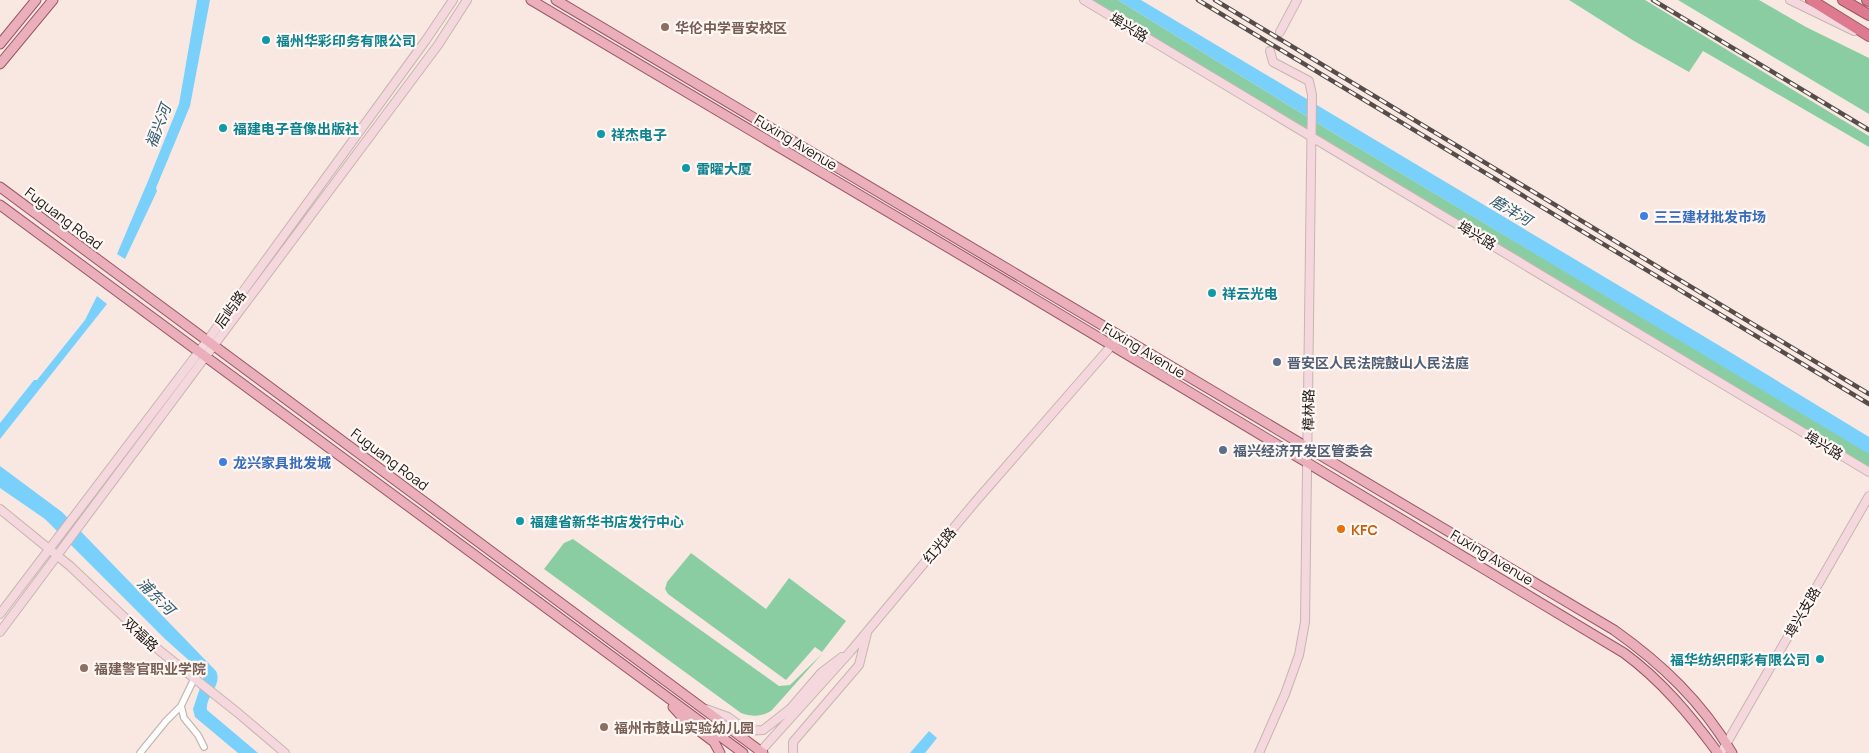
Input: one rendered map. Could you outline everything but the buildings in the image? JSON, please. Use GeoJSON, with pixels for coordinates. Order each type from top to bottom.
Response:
{"type":"FeatureCollection","features":[{"type":"Feature","properties":{"kind":"highway"},"geometry":{"type":"LineString","coordinates":[[1811,0],[1869,37]]}},
{"type":"Feature","properties":{"kind":"highway"},"geometry":{"type":"LineString","coordinates":[[1843,0],[1869,15]]}},
{"type":"Feature","properties":{"kind":"main road"},"geometry":{"type":"LineString","coordinates":[[0,44],[36,0]]}},
{"type":"Feature","properties":{"kind":"main road"},"geometry":{"type":"LineString","coordinates":[[0,64],[54,0]]}},
{"type":"Feature","properties":{"kind":"main road","name":"后屿路"},"geometry":{"type":"LineString","coordinates":[[58,556],[426,40],[452,0]]}},
{"type":"Feature","properties":{"kind":"main road","name":"后屿路"},"geometry":{"type":"LineString","coordinates":[[210,343],[438,45],[468,0]]}},
{"type":"Feature","properties":{"kind":"main road","name":"Fuxing Avenue"},"geometry":{"type":"LineString","coordinates":[[531,0],[1624,653],[1646,669],[1668,690],[1696,722],[1719,753]]}},
{"type":"Feature","properties":{"kind":"main road","name":"Fuxing Avenue"},"geometry":{"type":"LineString","coordinates":[[556,0],[1629,640],[1684,688],[1710,718],[1732,753]]}},
{"type":"Feature","properties":{"kind":"main road","name":"埠兴路"},"geometry":{"type":"LineString","coordinates":[[1084,0],[1869,472]]}},
{"type":"Feature","properties":{"kind":"main road"},"geometry":{"type":"LineString","coordinates":[[1280,32],[1298,0]]}},
{"type":"Feature","properties":{"kind":"main road"},"geometry":{"type":"LineString","coordinates":[[1790,0],[1869,37]]}},
{"type":"Feature","properties":{"kind":"main road","name":"樟林路"},"geometry":{"type":"LineString","coordinates":[[1259,753],[1285,694],[1303,637],[1306,600],[1313,137],[1312,94],[1309,81],[1273,62],[1270,51]]}},
{"type":"Feature","properties":{"kind":"main road","name":"Fuguang Road"},"geometry":{"type":"LineString","coordinates":[[0,187],[761,752]]}},
{"type":"Feature","properties":{"kind":"main road","name":"Fuguang Road"},"geometry":{"type":"LineString","coordinates":[[0,205],[743,753]]}},
{"type":"Feature","properties":{"kind":"main road","name":"红光路"},"geometry":{"type":"LineString","coordinates":[[761,752],[850,652],[976,501],[1119,336]]}},
{"type":"Feature","properties":{"kind":"main road","name":"后屿路"},"geometry":{"type":"LineString","coordinates":[[0,614],[74,516],[202,354]]}},
{"type":"Feature","properties":{"kind":"main road","name":"埠兴支路"},"geometry":{"type":"LineString","coordinates":[[1719,753],[1727,744],[1869,496]]}},
{"type":"Feature","properties":{"kind":"main road","name":"双福路"},"geometry":{"type":"LineString","coordinates":[[0,509],[58,556],[148,641],[285,753]]}},
{"type":"Feature","properties":{"kind":"main road"},"geometry":{"type":"LineString","coordinates":[[0,632],[58,556]]}},
{"type":"Feature","properties":{"kind":"main road"},"geometry":{"type":"LineString","coordinates":[[793,753],[793,742],[860,666],[867,631]]}},
{"type":"Feature","properties":{"kind":"main road"},"geometry":{"type":"LineString","coordinates":[[702,707],[728,717],[748,731],[763,730],[790,709],[821,672],[850,652]]}},
{"type":"Feature","properties":{"kind":"main road"},"geometry":{"type":"LineString","coordinates":[[661,694],[685,720],[714,742],[720,753]]}},
{"type":"Feature","properties":{"kind":"street"},"geometry":{"type":"LineString","coordinates":[[140,753],[166,720],[181,706],[196,680]]}},
{"type":"Feature","properties":{"kind":"street"},"geometry":{"type":"LineString","coordinates":[[181,706],[184,718],[198,735],[204,747]]}},
{"type":"Feature","properties":{"kind":"green space"},"geometry":{"type":"Polygon","coordinates":[[[1088,0],[1118,0],[1327,129],[1869,453],[1869,470],[1088,0]]]}},
{"type":"Feature","properties":{"kind":"green space"},"geometry":{"type":"Polygon","coordinates":[[[1569,0],[1645,0],[1869,136],[1869,147],[1703,51],[1689,72],[1634,41],[1569,0]]]}},
{"type":"Feature","properties":{"kind":"green space"},"geometry":{"type":"Polygon","coordinates":[[[1678,0],[1759,0],[1806,27],[1869,58],[1869,114],[1678,0]]]}},
{"type":"Feature","properties":{"kind":"green space"},"geometry":{"type":"Polygon","coordinates":[[[573,539],[779,686],[790,685],[822,654],[772,710],[757,716],[741,713],[544,569],[564,543],[573,539]]]}},
{"type":"Feature","properties":{"kind":"green space"},"geometry":{"type":"Polygon","coordinates":[[[691,553],[766,609],[789,578],[846,621],[822,652],[815,647],[786,680],[668,594],[665,589],[667,582],[691,553]]]}},
{"type":"Feature","properties":{"kind":"water"},"geometry":{"type":"Polygon","coordinates":[[[197,0],[210,0],[190,106],[156,188],[157,191],[125,259],[117,254],[179,104],[197,0]]]}},
{"type":"Feature","properties":{"kind":"water"},"geometry":{"type":"Polygon","coordinates":[[[1118,0],[1141,0],[1725,349],[1869,437],[1869,454],[1327,129],[1118,0]]]}},
{"type":"Feature","properties":{"kind":"water"},"geometry":{"type":"Polygon","coordinates":[[[97,296],[107,304],[0,439],[0,423],[85,320],[97,296]]]}},
{"type":"Feature","properties":{"kind":"water"},"geometry":{"type":"Polygon","coordinates":[[[0,466],[62,512],[216,671],[218,676],[216,686],[207,705],[207,710],[258,753],[238,753],[195,717],[193,709],[204,676],[202,672],[165,639],[45,519],[0,488],[0,466]]]}},
{"type":"Feature","properties":{"kind":"water"},"geometry":{"type":"Polygon","coordinates":[[[929,731],[937,738],[925,753],[910,753],[929,731]]]}},
{"type":"Feature","properties":{"kind":"tunnel"},"geometry":{"type":"LineString","coordinates":[[1270,51],[1280,32]]}},
{"type":"Feature","properties":{"kind":"railway"},"geometry":{"type":"LineString","coordinates":[[1198,0],[1869,404]]}},
{"type":"Feature","properties":{"kind":"railway"},"geometry":{"type":"LineString","coordinates":[[1215,0],[1869,394]]}},
{"type":"Feature","properties":{"kind":"railway"},"geometry":{"type":"LineString","coordinates":[[1653,0],[1869,130]]}},
{"type":"Feature","properties":{"kind":"place","name":"华伦中学晋安校区"},"geometry":{"type":"Point","coordinates":[665,27]}},
{"type":"Feature","properties":{"kind":"place","name":"福州华彩印务有限公司"},"geometry":{"type":"Point","coordinates":[266,40]}},
{"type":"Feature","properties":{"kind":"place","name":"福建电子音像出版社"},"geometry":{"type":"Point","coordinates":[223,128]}},
{"type":"Feature","properties":{"kind":"place","name":"祥杰电子"},"geometry":{"type":"Point","coordinates":[601,134]}},
{"type":"Feature","properties":{"kind":"place","name":"雷曜大厦"},"geometry":{"type":"Point","coordinates":[686,168]}},
{"type":"Feature","properties":{"kind":"place","name":"三三建材批发市场"},"geometry":{"type":"Point","coordinates":[1644,216]}},
{"type":"Feature","properties":{"kind":"place","name":"祥云光电"},"geometry":{"type":"Point","coordinates":[1212,293]}},
{"type":"Feature","properties":{"kind":"place","name":"晋安区人民法院鼓山人民法庭"},"geometry":{"type":"Point","coordinates":[1277,362]}},
{"type":"Feature","properties":{"kind":"place","name":"福兴经济开发区管委会"},"geometry":{"type":"Point","coordinates":[1223,450]}},
{"type":"Feature","properties":{"kind":"place","name":"龙兴家具批发城"},"geometry":{"type":"Point","coordinates":[223,462]}},
{"type":"Feature","properties":{"kind":"place","name":"福建省新华书店发行中心"},"geometry":{"type":"Point","coordinates":[520,521]}},
{"type":"Feature","properties":{"kind":"place","name":"KFC"},"geometry":{"type":"Point","coordinates":[1341,529]}},
{"type":"Feature","properties":{"kind":"place","name":"福华纺织印彩有限公司"},"geometry":{"type":"Point","coordinates":[1820,659]}},
{"type":"Feature","properties":{"kind":"place","name":"福建警官职业学院"},"geometry":{"type":"Point","coordinates":[84,668]}},
{"type":"Feature","properties":{"kind":"place","name":"福州市鼓山实验幼儿园"},"geometry":{"type":"Point","coordinates":[604,727]}},
{"type":"Feature","properties":{"kind":"water label","name":"福兴河"},"geometry":{"type":"Point","coordinates":[158,126]}},
{"type":"Feature","properties":{"kind":"water label","name":"磨洋河"},"geometry":{"type":"Point","coordinates":[1511,210]}},
{"type":"Feature","properties":{"kind":"water label","name":"浦东河"},"geometry":{"type":"Point","coordinates":[156,596]}}]}
